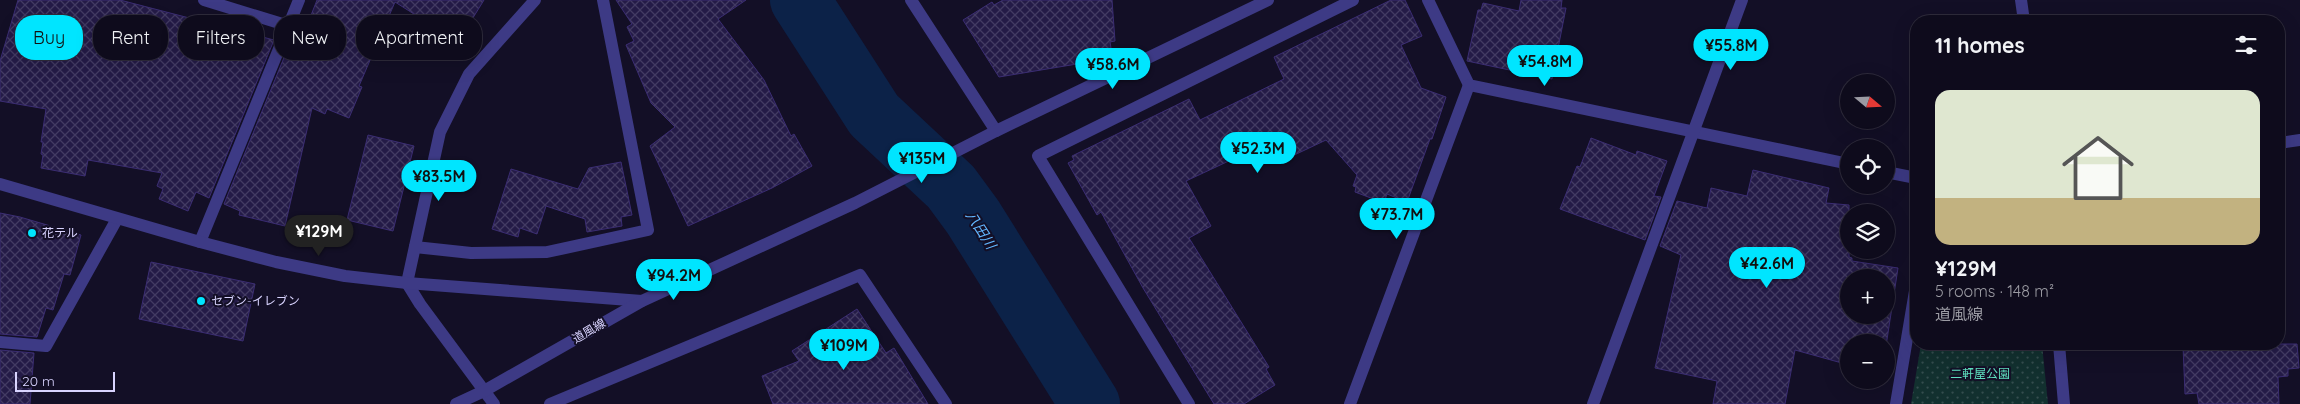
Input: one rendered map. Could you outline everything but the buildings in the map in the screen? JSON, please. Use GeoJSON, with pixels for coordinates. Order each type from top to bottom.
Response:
{"type":"FeatureCollection","features":[{"type":"Feature","properties":{"kind":"street"},"geometry":{"type":"LineString","coordinates":[[204,0],[274,22]]}},
{"type":"Feature","properties":{"kind":"street"},"geometry":{"type":"LineString","coordinates":[[293,15],[299,0]]}},
{"type":"Feature","properties":{"kind":"street"},"geometry":{"type":"LineString","coordinates":[[494,404],[420,304],[407,283],[440,132],[469,74],[535,0]]}},
{"type":"Feature","properties":{"kind":"street"},"geometry":{"type":"LineString","coordinates":[[415,247],[471,253],[547,252],[648,230],[603,0]]}},
{"type":"Feature","properties":{"kind":"street"},"geometry":{"type":"LineString","coordinates":[[911,0],[996,131]]}},
{"type":"Feature","properties":{"kind":"street","name":"道風線"},"geometry":{"type":"LineString","coordinates":[[456,404],[484,391],[642,301],[855,203],[996,131],[1268,0]]}},
{"type":"Feature","properties":{"kind":"street"},"geometry":{"type":"LineString","coordinates":[[1189,404],[1038,156],[1353,0]]}},
{"type":"Feature","properties":{"kind":"street"},"geometry":{"type":"LineString","coordinates":[[1350,404],[1469,85],[1428,0]]}},
{"type":"Feature","properties":{"kind":"street"},"geometry":{"type":"LineString","coordinates":[[1594,404],[1742,0]]}},
{"type":"Feature","properties":{"kind":"street"},"geometry":{"type":"LineString","coordinates":[[2021,0],[2023,15]]}},
{"type":"Feature","properties":{"kind":"street"},"geometry":{"type":"LineString","coordinates":[[200,242],[274,60]]}},
{"type":"Feature","properties":{"kind":"street"},"geometry":{"type":"LineString","coordinates":[[1469,85],[1840,162]]}},
{"type":"Feature","properties":{"kind":"street"},"geometry":{"type":"LineString","coordinates":[[2285,142],[2300,140]]}},
{"type":"Feature","properties":{"kind":"street"},"geometry":{"type":"LineString","coordinates":[[1895,174],[1910,177]]}},
{"type":"Feature","properties":{"kind":"street"},"geometry":{"type":"LineString","coordinates":[[0,184],[200,242],[276,262],[345,276],[407,283],[642,301]]}},
{"type":"Feature","properties":{"kind":"street"},"geometry":{"type":"LineString","coordinates":[[0,342],[46,346],[117,219]]}},
{"type":"Feature","properties":{"kind":"street"},"geometry":{"type":"LineString","coordinates":[[550,404],[860,275],[946,404]]}},
{"type":"Feature","properties":{"kind":"street"},"geometry":{"type":"LineString","coordinates":[[1896,404],[1910,320]]}},
{"type":"Feature","properties":{"kind":"street"},"geometry":{"type":"LineString","coordinates":[[2060,350],[2064,404]]}},
{"type":"Feature","properties":{"kind":"green space","name":"二軒屋公園"},"geometry":{"type":"Polygon","coordinates":[[[1920,350],[2043,350],[2048,404],[1911,404],[1920,350]]]}},
{"type":"Feature","properties":{"kind":"waterway","name":"八田川"},"geometry":{"type":"LineString","coordinates":[[800,0],[874,115],[951,187],[973,217],[1090,404]]}},
{"type":"Feature","properties":{"kind":"place","name":"花テル"},"geometry":{"type":"Point","coordinates":[32,233]}},
{"type":"Feature","properties":{"kind":"place","name":"セブン-イレブン"},"geometry":{"type":"Point","coordinates":[201,301]}}]}
